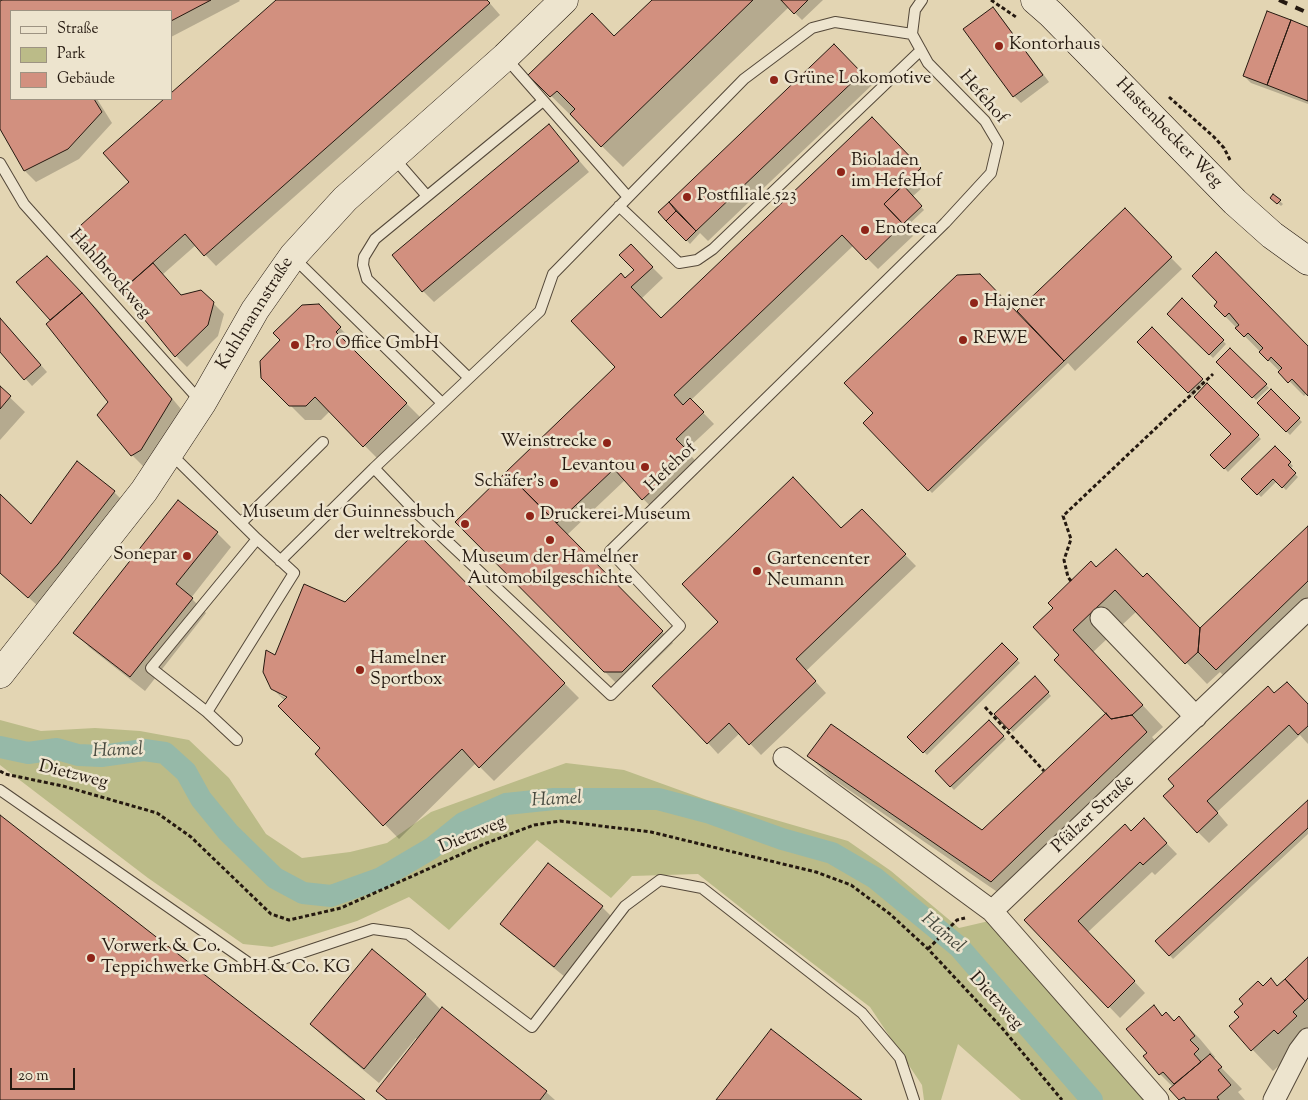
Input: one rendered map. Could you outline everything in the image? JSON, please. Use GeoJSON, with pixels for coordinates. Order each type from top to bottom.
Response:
{"type":"FeatureCollection","features":[{"type":"Feature","properties":{"kind":"main road","name":"Kuhlmannstraße"},"geometry":{"type":"LineString","coordinates":[[0,674],[144,491],[202,403],[255,310],[293,256],[345,199],[505,56],[564,0]]}},
{"type":"Feature","properties":{"kind":"main road","name":"Hastenbecker Weg"},"geometry":{"type":"LineString","coordinates":[[1044,5],[1235,202],[1272,235],[1308,261]]}},
{"type":"Feature","properties":{"kind":"street","name":"Pfälzer Straße"},"geometry":{"type":"LineString","coordinates":[[992,911],[1308,609]]}},
{"type":"Feature","properties":{"kind":"street"},"geometry":{"type":"LineString","coordinates":[[1101,618],[1196,717]]}},
{"type":"Feature","properties":{"kind":"street"},"geometry":{"type":"LineString","coordinates":[[784,758],[992,911],[1158,1100]]}},
{"type":"Feature","properties":{"kind":"street"},"geometry":{"type":"LineString","coordinates":[[1274,1100],[1299,1051],[1308,1039]]}},
{"type":"Feature","properties":{"kind":"lane"},"geometry":{"type":"LineString","coordinates":[[280,560],[540,310],[552,274],[744,79],[812,28],[835,22],[912,34],[915,10],[922,0]]}},
{"type":"Feature","properties":{"kind":"lane","name":"Hefehof"},"geometry":{"type":"LineString","coordinates":[[374,468],[417,513],[611,695],[680,626],[610,551],[945,223],[991,173],[998,143],[985,121],[928,63],[912,34]]}},
{"type":"Feature","properties":{"kind":"lane"},"geometry":{"type":"LineString","coordinates":[[619,206],[679,263],[697,260],[714,249],[921,50]]}},
{"type":"Feature","properties":{"kind":"lane"},"geometry":{"type":"LineString","coordinates":[[505,56],[628,197]]}},
{"type":"Feature","properties":{"kind":"lane"},"geometry":{"type":"LineString","coordinates":[[469,378],[367,279],[363,265],[364,256],[375,239],[543,101]]}},
{"type":"Feature","properties":{"kind":"lane"},"geometry":{"type":"LineString","coordinates":[[393,157],[427,196]]}},
{"type":"Feature","properties":{"kind":"lane","name":"Hahlbrockweg"},"geometry":{"type":"LineString","coordinates":[[0,163],[24,204],[202,403]]}},
{"type":"Feature","properties":{"kind":"lane"},"geometry":{"type":"LineString","coordinates":[[293,256],[442,403]]}},
{"type":"Feature","properties":{"kind":"lane"},"geometry":{"type":"LineString","coordinates":[[241,522],[323,442]]}},
{"type":"Feature","properties":{"kind":"lane"},"geometry":{"type":"LineString","coordinates":[[170,453],[294,573],[207,712]]}},
{"type":"Feature","properties":{"kind":"lane"},"geometry":{"type":"LineString","coordinates":[[236,740],[207,712],[151,668],[257,539]]}},
{"type":"Feature","properties":{"kind":"lane"},"geometry":{"type":"LineString","coordinates":[[0,790],[256,968],[373,929],[408,934],[532,1027],[625,906],[660,880],[702,888],[862,1013],[900,1058],[914,1100]]}},
{"type":"Feature","properties":{"kind":"path"},"geometry":{"type":"LineString","coordinates":[[1167,95],[1214,137],[1224,148],[1232,163]]}},
{"type":"Feature","properties":{"kind":"path"},"geometry":{"type":"LineString","coordinates":[[1071,581],[1068,577],[1064,560],[1071,539],[1063,516],[1213,374]]}},
{"type":"Feature","properties":{"kind":"path"},"geometry":{"type":"LineString","coordinates":[[985,708],[1044,771]]}},
{"type":"Feature","properties":{"kind":"path","name":"Dietzweg"},"geometry":{"type":"LineString","coordinates":[[0,771],[6,774],[64,786],[157,813],[191,837],[271,914],[289,920],[341,908],[484,844],[534,825],[560,821],[651,832],[816,872],[852,886],[890,914],[928,949],[1002,1028],[1062,1100]]}},
{"type":"Feature","properties":{"kind":"path"},"geometry":{"type":"LineString","coordinates":[[928,949],[957,920]]}},
{"type":"Feature","properties":{"kind":"green space"},"geometry":{"type":"Polygon","coordinates":[[[0,720],[41,731],[95,728],[140,731],[189,740],[229,778],[266,834],[302,858],[350,852],[387,843],[431,812],[566,763],[624,770],[707,800],[848,841],[891,871],[959,928],[989,921],[1155,1100],[1021,1100],[958,1044],[941,1100],[924,1100],[922,1085],[870,1007],[698,874],[632,876],[611,898],[537,840],[449,930],[409,897],[357,921],[272,947],[243,944],[148,878],[0,765],[0,720]]]}},
{"type":"Feature","properties":{"kind":"building"},"geometry":{"type":"Polygon","coordinates":[[[211,0],[172,20],[172,10],[10,10],[10,100],[95,100],[102,112],[68,149],[24,171],[0,129],[0,1],[211,0]]]}},
{"type":"Feature","properties":{"kind":"building"},"geometry":{"type":"Polygon","coordinates":[[[276,0],[487,0],[490,3],[204,256],[185,234],[121,291],[71,234],[129,182],[103,153],[163,100],[172,100],[172,92],[276,0]]]}},
{"type":"Feature","properties":{"kind":"building"},"geometry":{"type":"Polygon","coordinates":[[[652,0],[753,0],[601,147],[570,114],[575,109],[557,91],[550,97],[528,75],[592,13],[614,36],[652,0]]]}},
{"type":"Feature","properties":{"kind":"building"},"geometry":{"type":"Polygon","coordinates":[[[781,0],[808,0],[794,14],[781,0]]]}},
{"type":"Feature","properties":{"kind":"building","name":"Kontorhaus"},"geometry":{"type":"Polygon","coordinates":[[[993,7],[1043,75],[1013,97],[963,29],[993,7]]]}},
{"type":"Feature","properties":{"kind":"building"},"geometry":{"type":"Polygon","coordinates":[[[1267,11],[1291,20],[1267,85],[1243,76],[1267,11]]]}},
{"type":"Feature","properties":{"kind":"building"},"geometry":{"type":"Polygon","coordinates":[[[1291,20],[1308,27],[1308,101],[1267,85],[1291,20]]]}},
{"type":"Feature","properties":{"kind":"building"},"geometry":{"type":"Polygon","coordinates":[[[834,44],[862,73],[696,231],[669,202],[834,44]]]}},
{"type":"Feature","properties":{"kind":"building"},"geometry":{"type":"Polygon","coordinates":[[[872,117],[921,168],[884,204],[903,224],[866,260],[842,235],[674,395],[683,405],[690,398],[704,412],[676,439],[691,454],[642,500],[614,469],[557,523],[506,472],[615,367],[571,321],[621,273],[625,278],[634,270],[619,255],[631,244],[653,267],[631,287],[661,318],[872,117]]]}},
{"type":"Feature","properties":{"kind":"building"},"geometry":{"type":"Polygon","coordinates":[[[549,124],[579,161],[422,292],[392,255],[549,124]]]}},
{"type":"Feature","properties":{"kind":"building"},"geometry":{"type":"Polygon","coordinates":[[[903,185],[922,206],[903,224],[884,204],[903,185]]]}},
{"type":"Feature","properties":{"kind":"building"},"geometry":{"type":"Polygon","coordinates":[[[1273,194],[1281,200],[1277,204],[1270,198],[1273,194]]]}},
{"type":"Feature","properties":{"kind":"building"},"geometry":{"type":"Polygon","coordinates":[[[669,202],[676,211],[666,221],[658,212],[669,202]]]}},
{"type":"Feature","properties":{"kind":"building"},"geometry":{"type":"Polygon","coordinates":[[[1125,208],[1172,257],[1064,361],[1017,311],[1125,208]]]}},
{"type":"Feature","properties":{"kind":"building"},"geometry":{"type":"Polygon","coordinates":[[[676,211],[696,231],[686,241],[666,221],[676,211]]]}},
{"type":"Feature","properties":{"kind":"building"},"geometry":{"type":"Polygon","coordinates":[[[1216,252],[1308,346],[1308,396],[1292,379],[1288,383],[1278,372],[1282,368],[1271,357],[1268,361],[1259,352],[1263,348],[1248,333],[1244,337],[1235,328],[1239,325],[1229,313],[1225,317],[1214,306],[1217,302],[1192,276],[1216,252]]]}},
{"type":"Feature","properties":{"kind":"building"},"geometry":{"type":"Polygon","coordinates":[[[47,256],[82,293],[50,320],[16,282],[47,256]]]}},
{"type":"Feature","properties":{"kind":"building"},"geometry":{"type":"Polygon","coordinates":[[[153,263],[181,295],[201,290],[214,302],[208,325],[175,357],[121,291],[153,263]]]}},
{"type":"Feature","properties":{"kind":"building"},"geometry":{"type":"Polygon","coordinates":[[[980,274],[1064,361],[928,491],[863,423],[873,413],[844,383],[957,275],[980,274]]]}},
{"type":"Feature","properties":{"kind":"building"},"geometry":{"type":"Polygon","coordinates":[[[82,293],[172,399],[141,450],[131,456],[97,415],[108,402],[46,324],[82,293]]]}},
{"type":"Feature","properties":{"kind":"building"},"geometry":{"type":"Polygon","coordinates":[[[1182,298],[1224,340],[1209,355],[1167,314],[1182,298]]]}},
{"type":"Feature","properties":{"kind":"building"},"geometry":{"type":"Polygon","coordinates":[[[319,304],[341,327],[336,332],[407,403],[363,447],[315,397],[306,406],[289,406],[261,378],[260,361],[280,340],[273,333],[302,305],[319,304]]]}},
{"type":"Feature","properties":{"kind":"building"},"geometry":{"type":"Polygon","coordinates":[[[0,318],[41,365],[24,380],[0,352],[0,318]]]}},
{"type":"Feature","properties":{"kind":"building"},"geometry":{"type":"Polygon","coordinates":[[[1152,327],[1203,379],[1188,393],[1137,342],[1152,327]]]}},
{"type":"Feature","properties":{"kind":"building"},"geometry":{"type":"Polygon","coordinates":[[[1230,348],[1267,384],[1252,398],[1216,362],[1230,348]]]}},
{"type":"Feature","properties":{"kind":"building"},"geometry":{"type":"Polygon","coordinates":[[[1207,383],[1259,435],[1224,469],[1210,455],[1231,434],[1194,397],[1207,383]]]}},
{"type":"Feature","properties":{"kind":"building"},"geometry":{"type":"Polygon","coordinates":[[[0,386],[11,396],[0,409],[0,386]]]}},
{"type":"Feature","properties":{"kind":"building"},"geometry":{"type":"Polygon","coordinates":[[[1271,389],[1300,418],[1286,432],[1257,403],[1271,389]]]}},
{"type":"Feature","properties":{"kind":"building"},"geometry":{"type":"Polygon","coordinates":[[[1275,446],[1291,462],[1288,465],[1296,473],[1282,488],[1273,479],[1257,495],[1241,479],[1275,446]]]}},
{"type":"Feature","properties":{"kind":"building"},"geometry":{"type":"Polygon","coordinates":[[[77,461],[115,491],[58,564],[28,598],[0,573],[0,494],[31,524],[77,461]]]}},
{"type":"Feature","properties":{"kind":"building"},"geometry":{"type":"Polygon","coordinates":[[[506,472],[663,631],[622,672],[604,672],[455,522],[506,472]]]}},
{"type":"Feature","properties":{"kind":"building"},"geometry":{"type":"Polygon","coordinates":[[[793,477],[841,528],[862,509],[906,554],[796,659],[816,681],[749,745],[729,723],[707,744],[652,686],[718,622],[682,584],[793,477]]]}},
{"type":"Feature","properties":{"kind":"building"},"geometry":{"type":"Polygon","coordinates":[[[178,500],[218,532],[176,584],[193,598],[130,677],[73,633],[178,500]]]}},
{"type":"Feature","properties":{"kind":"building"},"geometry":{"type":"Polygon","coordinates":[[[1308,526],[1308,581],[1216,670],[1198,652],[1200,628],[1308,526]]]}},
{"type":"Feature","properties":{"kind":"building"},"geometry":{"type":"Polygon","coordinates":[[[416,532],[565,683],[479,768],[462,749],[383,826],[315,754],[320,748],[278,706],[287,697],[271,689],[263,672],[266,650],[275,655],[304,584],[345,602],[416,532]]]}},
{"type":"Feature","properties":{"kind":"building"},"geometry":{"type":"Polygon","coordinates":[[[1116,549],[1143,577],[1147,573],[1200,628],[1198,652],[1185,664],[1115,590],[1073,630],[1143,705],[1132,715],[1111,719],[1054,660],[1059,655],[1033,627],[1053,608],[1048,603],[1091,561],[1096,567],[1116,549]]]}},
{"type":"Feature","properties":{"kind":"building"},"geometry":{"type":"Polygon","coordinates":[[[1002,643],[1018,659],[923,753],[907,737],[1002,643]]]}},
{"type":"Feature","properties":{"kind":"building"},"geometry":{"type":"Polygon","coordinates":[[[1035,676],[1049,692],[1009,730],[994,714],[1035,676]]]}},
{"type":"Feature","properties":{"kind":"building"},"geometry":{"type":"Polygon","coordinates":[[[1287,682],[1308,704],[1308,726],[1298,735],[1289,725],[1207,801],[1218,813],[1197,833],[1163,796],[1174,786],[1168,779],[1268,686],[1274,693],[1287,682]]]}},
{"type":"Feature","properties":{"kind":"building"},"geometry":{"type":"Polygon","coordinates":[[[1106,713],[1111,719],[1132,715],[1147,732],[991,882],[807,756],[831,724],[982,830],[1106,713]]]}},
{"type":"Feature","properties":{"kind":"building"},"geometry":{"type":"Polygon","coordinates":[[[989,720],[1004,736],[950,787],[935,771],[989,720]]]}},
{"type":"Feature","properties":{"kind":"building"},"geometry":{"type":"Polygon","coordinates":[[[1308,800],[1308,828],[1169,956],[1155,941],[1308,800]]]}},
{"type":"Feature","properties":{"kind":"building","name":"Vorwerk & Co. Teppichwerke GmbH & Co. KG"},"geometry":{"type":"Polygon","coordinates":[[[0,815],[365,1100],[0,1100],[0,815]]]}},
{"type":"Feature","properties":{"kind":"building"},"geometry":{"type":"Polygon","coordinates":[[[1144,818],[1167,843],[1143,865],[1140,862],[1078,921],[1135,981],[1108,1008],[1024,920],[1125,824],[1131,831],[1144,818]]]}},
{"type":"Feature","properties":{"kind":"building"},"geometry":{"type":"Polygon","coordinates":[[[548,863],[603,906],[554,967],[500,924],[548,863]]]}},
{"type":"Feature","properties":{"kind":"building"},"geometry":{"type":"Polygon","coordinates":[[[372,949],[426,994],[364,1069],[310,1024],[372,949]]]}},
{"type":"Feature","properties":{"kind":"building"},"geometry":{"type":"Polygon","coordinates":[[[1308,957],[1308,998],[1305,1001],[1285,979],[1308,957]]]}},
{"type":"Feature","properties":{"kind":"building"},"geometry":{"type":"Polygon","coordinates":[[[1271,978],[1277,986],[1285,979],[1305,1001],[1293,1012],[1297,1016],[1278,1034],[1274,1030],[1251,1051],[1229,1026],[1239,1017],[1234,1012],[1243,1004],[1239,999],[1258,981],[1263,986],[1271,978]]]}},
{"type":"Feature","properties":{"kind":"building"},"geometry":{"type":"Polygon","coordinates":[[[1154,1005],[1162,1016],[1166,1012],[1174,1021],[1179,1016],[1195,1036],[1190,1040],[1199,1049],[1194,1054],[1201,1062],[1174,1084],[1163,1072],[1159,1075],[1143,1056],[1147,1053],[1126,1029],[1154,1005]]]}},
{"type":"Feature","properties":{"kind":"building"},"geometry":{"type":"Polygon","coordinates":[[[442,1007],[547,1091],[540,1100],[387,1100],[376,1091],[442,1007]]]}},
{"type":"Feature","properties":{"kind":"building"},"geometry":{"type":"Polygon","coordinates":[[[771,1029],[862,1100],[716,1100],[771,1029]]]}},
{"type":"Feature","properties":{"kind":"building"},"geometry":{"type":"Polygon","coordinates":[[[1210,1054],[1222,1067],[1218,1070],[1231,1085],[1217,1097],[1219,1100],[1186,1100],[1184,1097],[1179,1100],[1169,1089],[1210,1054]]]}},
{"type":"Feature","properties":{"kind":"waterway","name":"Hamel"},"geometry":{"type":"LineString","coordinates":[[0,747],[28,753],[57,749],[78,755],[101,756],[144,750],[165,753],[186,772],[201,799],[228,832],[275,878],[303,893],[331,896],[381,878],[432,848],[463,823],[506,804],[554,799],[658,799],[707,812],[782,839],[832,853],[875,878],[959,947],[1092,1100]]}},
{"type":"Feature","properties":{"kind":"railway"},"geometry":{"type":"LineString","coordinates":[[1279,0],[1308,13]]}},
{"type":"Feature","properties":{"kind":"place","name":"Kontorhaus"},"geometry":{"type":"Point","coordinates":[999,46]}},
{"type":"Feature","properties":{"kind":"place","name":"Grüne Lokomotive"},"geometry":{"type":"Point","coordinates":[774,80]}},
{"type":"Feature","properties":{"kind":"place","name":"Bioladen im HefeHof"},"geometry":{"type":"Point","coordinates":[841,172]}},
{"type":"Feature","properties":{"kind":"place","name":"Postfiliale 523"},"geometry":{"type":"Point","coordinates":[687,197]}},
{"type":"Feature","properties":{"kind":"place","name":"Enoteca"},"geometry":{"type":"Point","coordinates":[865,230]}},
{"type":"Feature","properties":{"kind":"place","name":"Hajener"},"geometry":{"type":"Point","coordinates":[974,303]}},
{"type":"Feature","properties":{"kind":"place","name":"REWE"},"geometry":{"type":"Point","coordinates":[963,340]}},
{"type":"Feature","properties":{"kind":"place","name":"Pro Office GmbH"},"geometry":{"type":"Point","coordinates":[295,345]}},
{"type":"Feature","properties":{"kind":"place","name":"Weinstrecke"},"geometry":{"type":"Point","coordinates":[607,443]}},
{"type":"Feature","properties":{"kind":"place","name":"Levantou"},"geometry":{"type":"Point","coordinates":[645,467]}},
{"type":"Feature","properties":{"kind":"place","name":"Schäfer's"},"geometry":{"type":"Point","coordinates":[554,483]}},
{"type":"Feature","properties":{"kind":"place","name":"Druckerei-Museum"},"geometry":{"type":"Point","coordinates":[530,516]}},
{"type":"Feature","properties":{"kind":"place","name":"Museum der Guinnessbuch der weltrekorde"},"geometry":{"type":"Point","coordinates":[465,524]}},
{"type":"Feature","properties":{"kind":"place","name":"Museum der Hamelner Automobilgeschichte"},"geometry":{"type":"Point","coordinates":[550,540]}},
{"type":"Feature","properties":{"kind":"place","name":"Sonepar"},"geometry":{"type":"Point","coordinates":[187,556]}},
{"type":"Feature","properties":{"kind":"place","name":"Gartencenter Neumann"},"geometry":{"type":"Point","coordinates":[757,571]}},
{"type":"Feature","properties":{"kind":"place","name":"Hamelner Sportbox"},"geometry":{"type":"Point","coordinates":[360,670]}},
{"type":"Feature","properties":{"kind":"place","name":"Vorwerk & Co. Teppichwerke GmbH & Co. KG"},"geometry":{"type":"Point","coordinates":[91,958]}}]}
